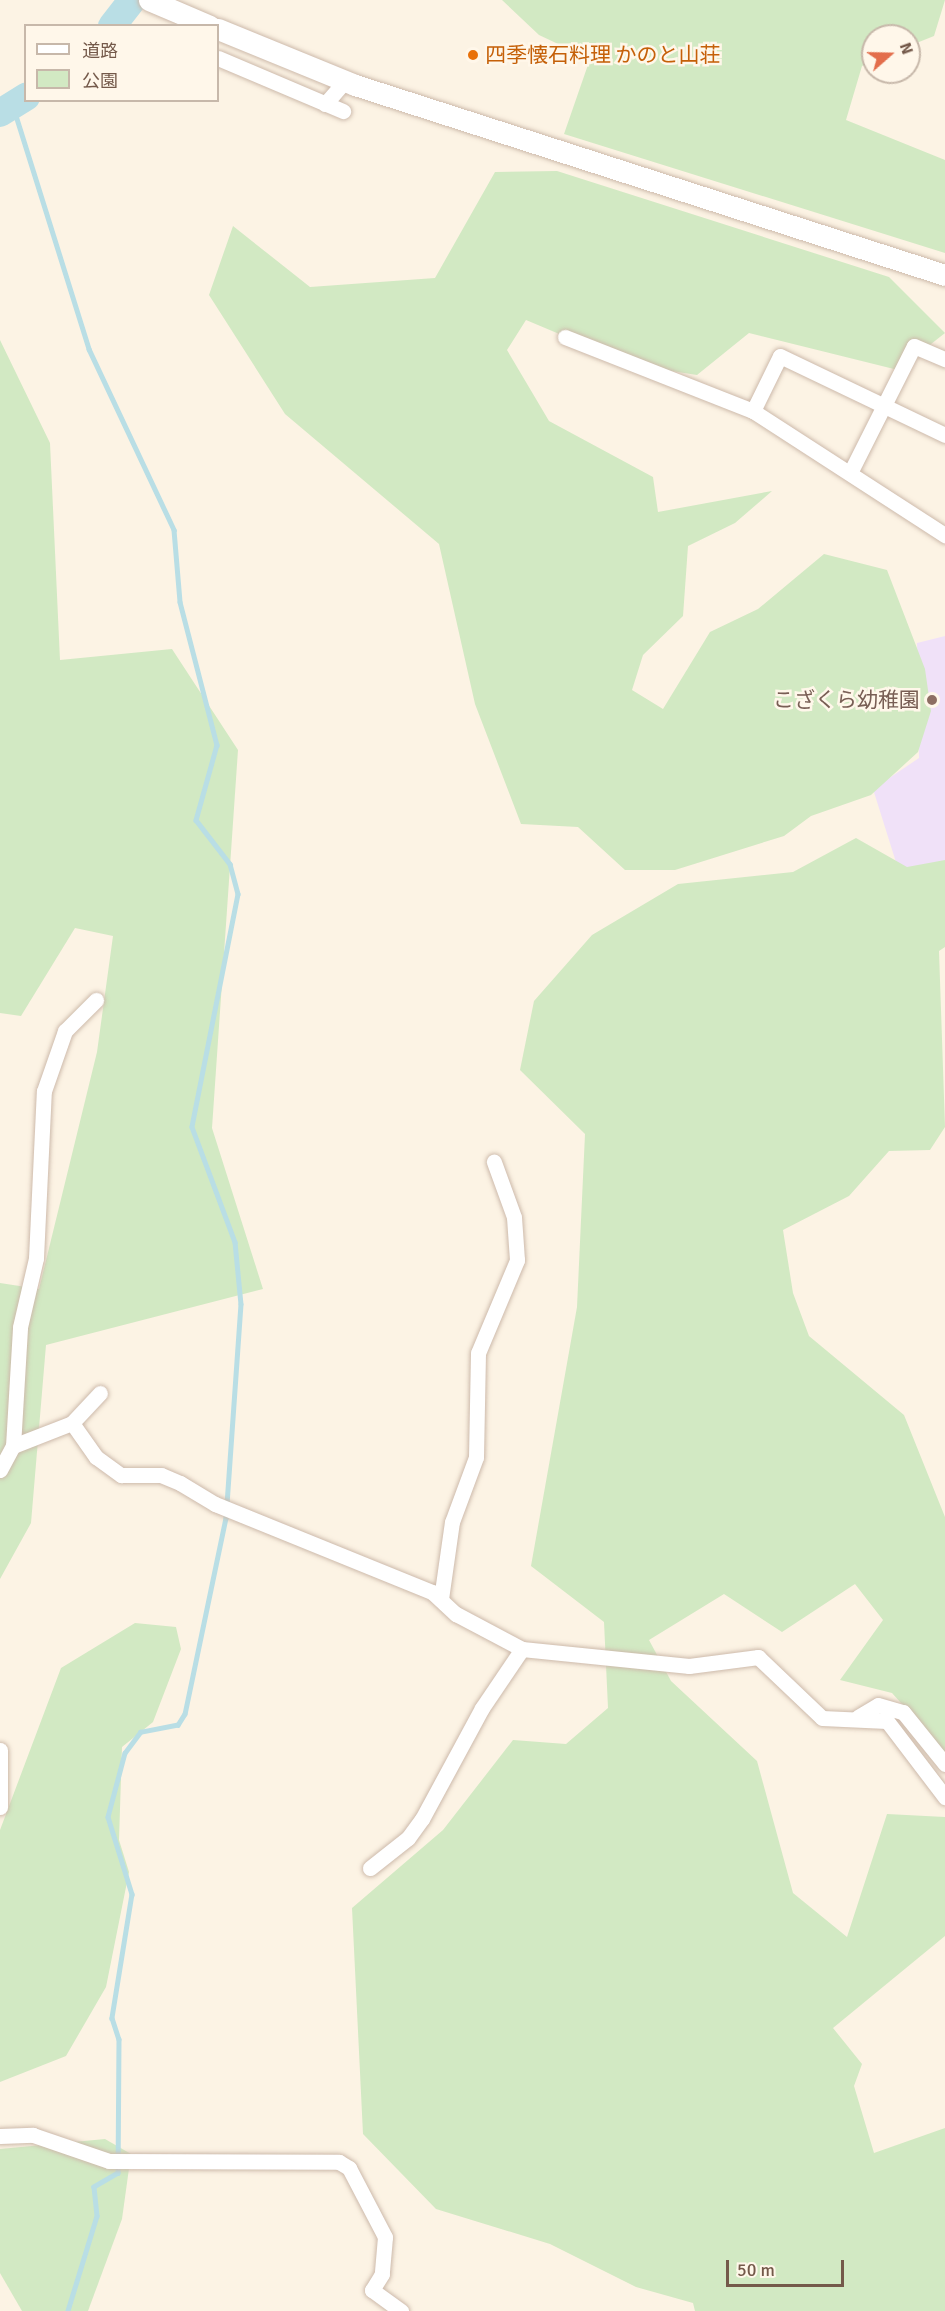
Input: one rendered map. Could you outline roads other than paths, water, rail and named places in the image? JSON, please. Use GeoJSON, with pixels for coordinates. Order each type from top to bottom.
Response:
{"type":"FeatureCollection","features":[{"type":"Feature","properties":{"kind":"street"},"geometry":{"type":"LineString","coordinates":[[156,3],[205,24]]}},
{"type":"Feature","properties":{"kind":"street"},"geometry":{"type":"LineString","coordinates":[[219,29],[345,81],[945,275]]}},
{"type":"Feature","properties":{"kind":"street"},"geometry":{"type":"LineString","coordinates":[[219,58],[343,111]]}},
{"type":"Feature","properties":{"kind":"street"},"geometry":{"type":"LineString","coordinates":[[325,104],[345,81]]}},
{"type":"Feature","properties":{"kind":"street"},"geometry":{"type":"LineString","coordinates":[[565,337],[753,411],[945,535]]}},
{"type":"Feature","properties":{"kind":"street"},"geometry":{"type":"LineString","coordinates":[[850,473],[886,406],[914,346],[945,359]]}},
{"type":"Feature","properties":{"kind":"street"},"geometry":{"type":"LineString","coordinates":[[753,411],[780,356],[945,435]]}},
{"type":"Feature","properties":{"kind":"street"},"geometry":{"type":"LineString","coordinates":[[0,1470],[13,1446],[20,1327],[36,1258],[44,1092],[65,1031],[96,1000]]}},
{"type":"Feature","properties":{"kind":"street"},"geometry":{"type":"LineString","coordinates":[[441,1599],[452,1522],[476,1457],[478,1353],[517,1260],[514,1216],[494,1162]]}},
{"type":"Feature","properties":{"kind":"street"},"geometry":{"type":"LineString","coordinates":[[13,1446],[72,1423],[100,1393]]}},
{"type":"Feature","properties":{"kind":"street"},"geometry":{"type":"LineString","coordinates":[[72,1423],[96,1457],[121,1475],[161,1475],[214,1504],[441,1599],[522,1649],[689,1666],[758,1657],[822,1718],[858,1717],[887,1721],[900,1731],[945,1797]]}},
{"type":"Feature","properties":{"kind":"street"},"geometry":{"type":"LineString","coordinates":[[370,1868],[408,1838],[422,1819],[482,1708],[522,1649]]}},
{"type":"Feature","properties":{"kind":"street"},"geometry":{"type":"LineString","coordinates":[[858,1717],[878,1705],[903,1712],[945,1764]]}},
{"type":"Feature","properties":{"kind":"street"},"geometry":{"type":"LineString","coordinates":[[0,1750],[0,1807]]}},
{"type":"Feature","properties":{"kind":"street"},"geometry":{"type":"LineString","coordinates":[[0,2136],[33,2135],[109,2162],[339,2162],[349,2168],[385,2237],[382,2274],[372,2290],[401,2311]]}},
{"type":"Feature","properties":{"kind":"waterway"},"geometry":{"type":"LineString","coordinates":[[114,24],[132,0]]}},
{"type":"Feature","properties":{"kind":"waterway"},"geometry":{"type":"LineString","coordinates":[[0,113],[24,98]]}},
{"type":"Feature","properties":{"kind":"waterway"},"geometry":{"type":"LineString","coordinates":[[13,106],[89,349],[174,530],[180,602],[217,745],[196,820],[230,864],[238,894],[192,1127],[235,1242],[241,1304],[226,1518],[185,1714],[178,1725],[141,1732],[125,1753],[108,1817],[132,1894],[112,2018],[119,2039],[118,2173],[94,2187],[97,2216],[68,2311]]}},
{"type":"Feature","properties":{"kind":"place","name":"四季懐石料理 かのと山荘"},"geometry":{"type":"Point","coordinates":[473,55]}},
{"type":"Feature","properties":{"kind":"place","name":"こざくら幼稚園"},"geometry":{"type":"Point","coordinates":[932,700]}}]}
